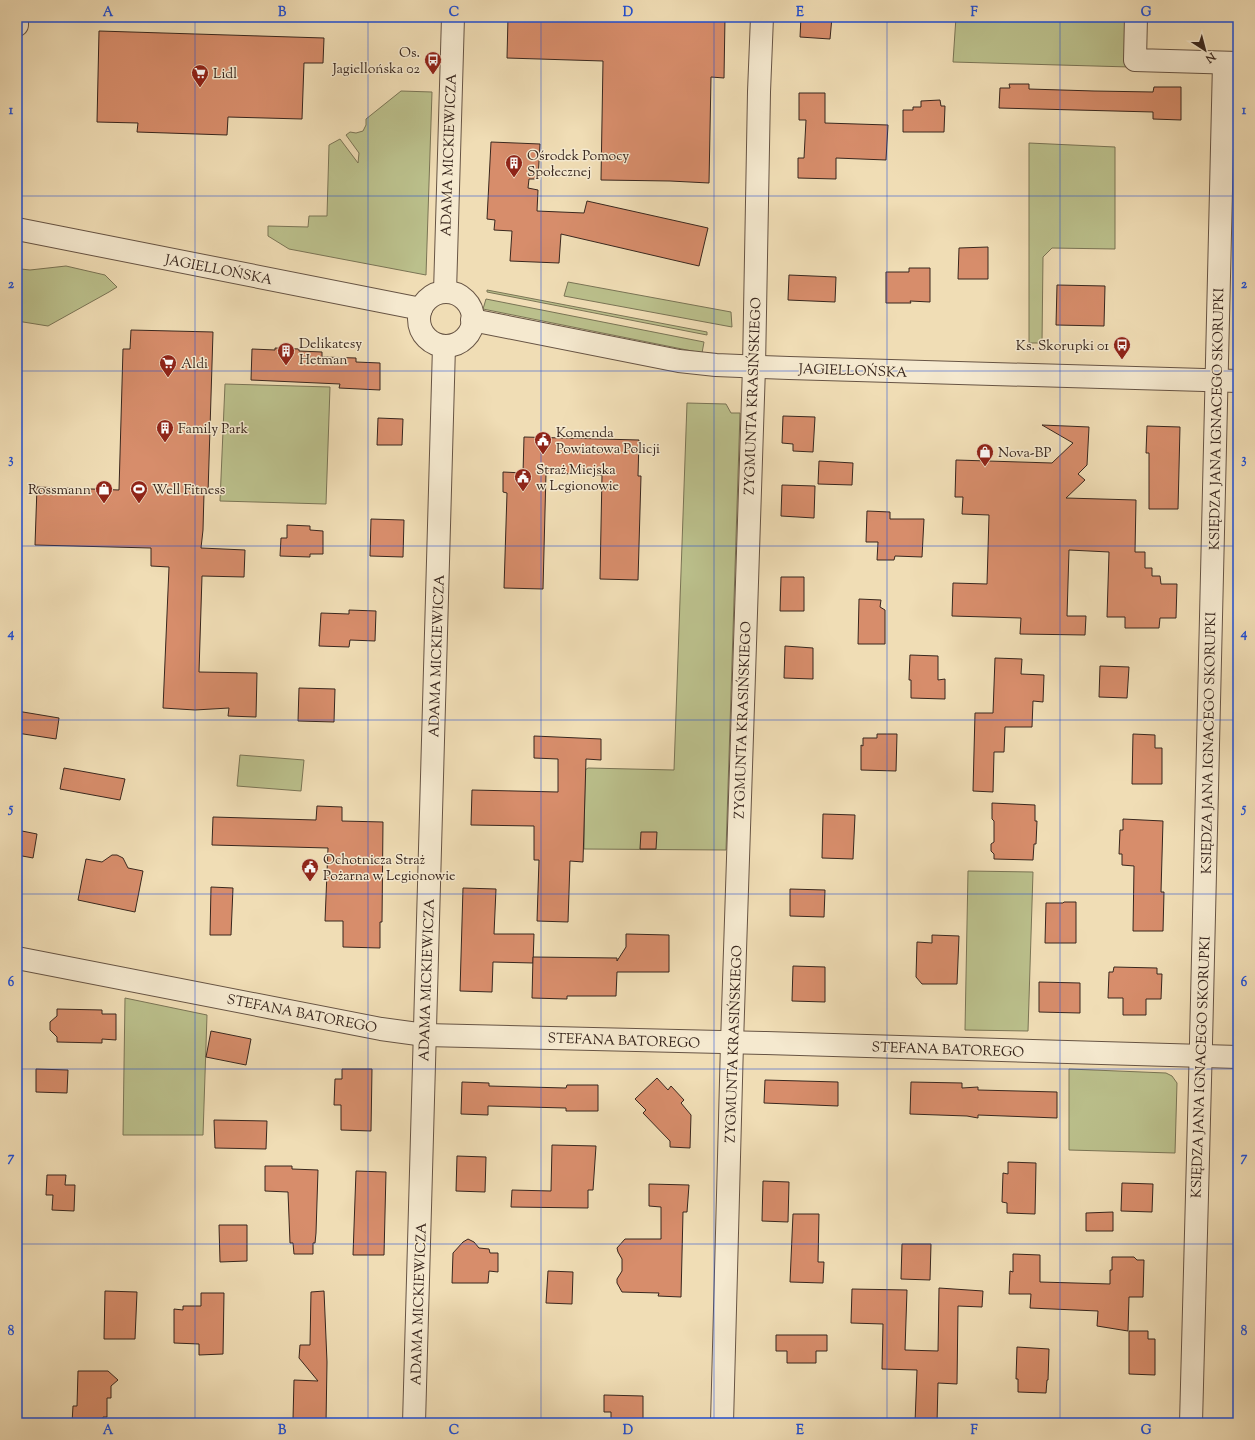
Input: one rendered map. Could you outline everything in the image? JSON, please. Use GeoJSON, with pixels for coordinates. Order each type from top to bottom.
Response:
{"type":"FeatureCollection","features":[{"type":"Feature","properties":{"kind":"street"},"geometry":{"type":"LineString","coordinates":[[17,17],[17,25]]}},
{"type":"Feature","properties":{"kind":"street","name":"ADAMA MICKIEWICZA"},"geometry":{"type":"LineString","coordinates":[[445,292],[453,17]]}},
{"type":"Feature","properties":{"kind":"street","name":"ZYGMUNTA KRASIŃSKIEGO"},"geometry":{"type":"LineString","coordinates":[[722,1423],[732,1043],[754,367],[759,92],[762,17]]}},
{"type":"Feature","properties":{"kind":"street"},"geometry":{"type":"LineString","coordinates":[[1136,17],[1135,60],[1231,63]]}},
{"type":"Feature","properties":{"kind":"street","name":"KSIĘDZA JANA IGNACEGO SKORUPKI"},"geometry":{"type":"LineString","coordinates":[[1190,1423],[1201,1056],[1228,381],[1231,63]]}},
{"type":"Feature","properties":{"kind":"street","name":"JAGIELLOŃSKA"},"geometry":{"type":"LineString","coordinates":[[17,229],[421,309]]}},
{"type":"Feature","properties":{"kind":"street"},"geometry":{"type":"LineString","coordinates":[[445,292],[459,296],[465,300],[472,312],[472,320],[468,333],[464,339],[458,343],[444,346],[430,341],[421,330],[419,315],[425,302],[430,297],[445,292]]}},
{"type":"Feature","properties":{"kind":"street","name":"JAGIELLOŃSKA"},"geometry":{"type":"LineString","coordinates":[[472,320],[679,360],[716,365],[1228,381]]}},
{"type":"Feature","properties":{"kind":"street","name":"ADAMA MICKIEWICZA"},"geometry":{"type":"LineString","coordinates":[[414,1423],[444,346]]}},
{"type":"Feature","properties":{"kind":"street","name":"STEFANA BATOREGO"},"geometry":{"type":"LineString","coordinates":[[17,958],[381,1029],[425,1035],[1238,1057]]}},
{"type":"Feature","properties":{"kind":"green space"},"geometry":{"type":"Polygon","coordinates":[[[956,17],[1131,17],[1130,67],[953,62],[956,17]]]}},
{"type":"Feature","properties":{"kind":"green space"},"geometry":{"type":"Polygon","coordinates":[[[401,91],[432,92],[426,275],[289,249],[268,236],[268,226],[308,227],[309,216],[327,216],[329,145],[340,139],[358,163],[359,153],[346,135],[350,132],[356,133],[363,131],[366,125],[366,119],[401,91]]]}},
{"type":"Feature","properties":{"kind":"green space"},"geometry":{"type":"Polygon","coordinates":[[[1029,143],[1115,147],[1115,249],[1052,248],[1043,257],[1042,343],[1029,343],[1029,143]]]}},
{"type":"Feature","properties":{"kind":"green space"},"geometry":{"type":"Polygon","coordinates":[[[66,266],[105,275],[117,287],[48,326],[17,321],[17,291],[21,269],[30,270],[66,266]]]}},
{"type":"Feature","properties":{"kind":"green space"},"geometry":{"type":"Polygon","coordinates":[[[568,282],[731,312],[732,327],[564,296],[568,282]]]}},
{"type":"Feature","properties":{"kind":"green space"},"geometry":{"type":"Polygon","coordinates":[[[487,290],[707,332],[707,335],[487,292],[487,290]]]}},
{"type":"Feature","properties":{"kind":"green space"},"geometry":{"type":"Polygon","coordinates":[[[486,299],[704,342],[702,353],[483,309],[486,299]]]}},
{"type":"Feature","properties":{"kind":"green space"},"geometry":{"type":"Polygon","coordinates":[[[225,384],[330,387],[326,504],[220,501],[225,384]]]}},
{"type":"Feature","properties":{"kind":"green space"},"geometry":{"type":"Polygon","coordinates":[[[687,403],[726,404],[731,413],[740,413],[726,850],[584,849],[585,770],[588,768],[674,770],[687,403]]]}},
{"type":"Feature","properties":{"kind":"green space"},"geometry":{"type":"Polygon","coordinates":[[[240,755],[304,760],[301,791],[237,786],[240,755]]]}},
{"type":"Feature","properties":{"kind":"green space"},"geometry":{"type":"Polygon","coordinates":[[[968,871],[1033,872],[1028,1031],[965,1030],[968,871]]]}},
{"type":"Feature","properties":{"kind":"green space"},"geometry":{"type":"Polygon","coordinates":[[[125,998],[207,1015],[203,1135],[123,1135],[125,998]]]}},
{"type":"Feature","properties":{"kind":"green space"},"geometry":{"type":"Polygon","coordinates":[[[1069,1069],[1166,1073],[1172,1076],[1177,1083],[1175,1153],[1069,1150],[1069,1069]]]}},
{"type":"Feature","properties":{"kind":"building"},"geometry":{"type":"Polygon","coordinates":[[[508,17],[725,17],[724,78],[711,77],[709,183],[601,180],[603,61],[507,58],[508,17]]]}},
{"type":"Feature","properties":{"kind":"building"},"geometry":{"type":"Polygon","coordinates":[[[801,17],[832,17],[830,39],[800,37],[801,17]]]}},
{"type":"Feature","properties":{"kind":"building","name":"Lidl"},"geometry":{"type":"Polygon","coordinates":[[[99,31],[324,38],[323,63],[304,63],[302,119],[228,117],[227,135],[137,132],[138,123],[97,122],[99,31]]]}},
{"type":"Feature","properties":{"kind":"building"},"geometry":{"type":"Polygon","coordinates":[[[1009,84],[1029,84],[1029,89],[1094,91],[1153,92],[1154,87],[1181,87],[1181,120],[1153,119],[1153,112],[999,108],[1000,88],[1010,88],[1009,84]]]}},
{"type":"Feature","properties":{"kind":"building"},"geometry":{"type":"Polygon","coordinates":[[[799,93],[825,93],[825,123],[888,125],[886,160],[836,158],[836,179],[798,178],[798,158],[804,158],[806,120],[799,120],[799,93]]]}},
{"type":"Feature","properties":{"kind":"building"},"geometry":{"type":"Polygon","coordinates":[[[940,100],[941,106],[945,106],[944,132],[903,132],[903,110],[913,110],[913,107],[921,107],[921,101],[940,100]]]}},
{"type":"Feature","properties":{"kind":"building"},"geometry":{"type":"Polygon","coordinates":[[[491,142],[540,144],[538,179],[529,179],[528,188],[538,190],[537,211],[584,213],[587,201],[708,228],[699,266],[561,234],[559,263],[510,261],[512,231],[494,230],[495,220],[487,219],[491,142]]]}},
{"type":"Feature","properties":{"kind":"building"},"geometry":{"type":"Polygon","coordinates":[[[988,247],[988,279],[958,279],[959,248],[988,247]]]}},
{"type":"Feature","properties":{"kind":"building"},"geometry":{"type":"Polygon","coordinates":[[[909,268],[930,268],[930,302],[910,301],[911,303],[886,303],[886,272],[909,272],[909,268]]]}},
{"type":"Feature","properties":{"kind":"building"},"geometry":{"type":"Polygon","coordinates":[[[789,275],[836,277],[835,302],[788,300],[789,275]]]}},
{"type":"Feature","properties":{"kind":"building"},"geometry":{"type":"Polygon","coordinates":[[[1057,285],[1105,286],[1104,326],[1056,325],[1057,285]]]}},
{"type":"Feature","properties":{"kind":"building","name":"Family Park"},"geometry":{"type":"Polygon","coordinates":[[[131,330],[213,332],[208,493],[204,493],[201,548],[245,550],[244,577],[202,576],[199,672],[257,673],[256,717],[228,716],[229,708],[195,710],[163,708],[169,567],[151,566],[151,548],[35,545],[37,487],[119,490],[123,349],[130,349],[131,330]]]}},
{"type":"Feature","properties":{"kind":"building"},"geometry":{"type":"Polygon","coordinates":[[[275,348],[322,352],[322,357],[356,358],[356,362],[380,363],[380,390],[339,388],[340,384],[251,380],[252,349],[275,350],[275,348]]]}},
{"type":"Feature","properties":{"kind":"building"},"geometry":{"type":"Polygon","coordinates":[[[783,416],[815,417],[813,452],[793,451],[793,444],[782,443],[783,416]]]}},
{"type":"Feature","properties":{"kind":"building"},"geometry":{"type":"Polygon","coordinates":[[[378,418],[403,419],[402,445],[377,445],[378,418]]]}},
{"type":"Feature","properties":{"kind":"building"},"geometry":{"type":"Polygon","coordinates":[[[1042,425],[1089,427],[1087,465],[1078,474],[1085,480],[1066,498],[1136,500],[1135,552],[1145,552],[1145,568],[1152,568],[1152,576],[1160,576],[1161,584],[1177,584],[1176,618],[1160,618],[1159,628],[1125,628],[1125,617],[1107,617],[1109,552],[1069,550],[1067,616],[1086,616],[1085,635],[1020,634],[1021,618],[952,616],[953,583],[987,584],[989,515],[962,514],[963,497],[955,497],[956,460],[1052,463],[1073,443],[1042,425]]]}},
{"type":"Feature","properties":{"kind":"building"},"geometry":{"type":"Polygon","coordinates":[[[1147,426],[1180,427],[1178,509],[1149,509],[1149,453],[1146,453],[1147,426]]]}},
{"type":"Feature","properties":{"kind":"building"},"geometry":{"type":"Polygon","coordinates":[[[524,437],[639,440],[638,476],[641,476],[638,580],[600,579],[602,475],[546,473],[543,589],[504,588],[507,493],[503,492],[503,472],[523,473],[524,437]]]}},
{"type":"Feature","properties":{"kind":"building"},"geometry":{"type":"Polygon","coordinates":[[[819,461],[853,463],[852,485],[818,484],[819,461]]]}},
{"type":"Feature","properties":{"kind":"building"},"geometry":{"type":"Polygon","coordinates":[[[782,485],[815,486],[814,518],[781,516],[782,485]]]}},
{"type":"Feature","properties":{"kind":"building"},"geometry":{"type":"Polygon","coordinates":[[[867,511],[890,512],[890,519],[924,519],[922,557],[895,556],[894,560],[877,560],[878,542],[866,542],[867,511]]]}},
{"type":"Feature","properties":{"kind":"building"},"geometry":{"type":"Polygon","coordinates":[[[371,519],[404,520],[403,557],[370,556],[371,519]]]}},
{"type":"Feature","properties":{"kind":"building"},"geometry":{"type":"Polygon","coordinates":[[[287,525],[310,526],[310,530],[323,531],[323,554],[310,554],[310,557],[280,556],[281,538],[287,538],[287,525]]]}},
{"type":"Feature","properties":{"kind":"building"},"geometry":{"type":"Polygon","coordinates":[[[781,577],[804,577],[804,611],[780,611],[781,577]]]}},
{"type":"Feature","properties":{"kind":"building"},"geometry":{"type":"Polygon","coordinates":[[[859,599],[881,600],[880,607],[885,610],[885,644],[858,644],[859,599]]]}},
{"type":"Feature","properties":{"kind":"building"},"geometry":{"type":"Polygon","coordinates":[[[349,610],[376,611],[375,641],[350,640],[349,647],[319,646],[321,613],[349,614],[349,610]]]}},
{"type":"Feature","properties":{"kind":"building"},"geometry":{"type":"Polygon","coordinates":[[[785,646],[813,648],[813,679],[784,678],[785,646]]]}},
{"type":"Feature","properties":{"kind":"building"},"geometry":{"type":"Polygon","coordinates":[[[910,655],[938,656],[938,680],[945,679],[945,699],[911,698],[911,680],[909,680],[910,655]]]}},
{"type":"Feature","properties":{"kind":"building"},"geometry":{"type":"Polygon","coordinates":[[[995,658],[1022,659],[1021,674],[1044,675],[1043,702],[1033,701],[1032,727],[1005,727],[1004,752],[994,752],[993,792],[973,791],[975,713],[993,713],[995,658]]]}},
{"type":"Feature","properties":{"kind":"building"},"geometry":{"type":"Polygon","coordinates":[[[1100,666],[1129,667],[1127,698],[1099,697],[1100,666]]]}},
{"type":"Feature","properties":{"kind":"building"},"geometry":{"type":"Polygon","coordinates":[[[299,688],[335,689],[334,722],[298,721],[299,688]]]}},
{"type":"Feature","properties":{"kind":"building"},"geometry":{"type":"Polygon","coordinates":[[[17,711],[59,718],[56,739],[17,733],[17,711]]]}},
{"type":"Feature","properties":{"kind":"building"},"geometry":{"type":"Polygon","coordinates":[[[877,734],[897,734],[896,771],[861,770],[861,745],[863,746],[863,738],[877,738],[877,734]]]}},
{"type":"Feature","properties":{"kind":"building"},"geometry":{"type":"Polygon","coordinates":[[[1133,734],[1155,735],[1155,748],[1162,748],[1162,784],[1132,784],[1133,734]]]}},
{"type":"Feature","properties":{"kind":"building"},"geometry":{"type":"Polygon","coordinates":[[[534,736],[601,739],[601,760],[586,759],[583,862],[570,861],[568,922],[537,921],[539,860],[534,860],[534,826],[471,825],[472,790],[558,792],[558,759],[534,758],[534,736]]]}},
{"type":"Feature","properties":{"kind":"building"},"geometry":{"type":"Polygon","coordinates":[[[64,768],[125,779],[120,800],[60,789],[64,768]]]}},
{"type":"Feature","properties":{"kind":"building"},"geometry":{"type":"Polygon","coordinates":[[[992,803],[1035,805],[1035,821],[1037,821],[1036,844],[1034,844],[1033,860],[994,859],[994,854],[991,851],[991,844],[994,842],[992,803]]]}},
{"type":"Feature","properties":{"kind":"building"},"geometry":{"type":"Polygon","coordinates":[[[317,806],[342,807],[342,821],[383,822],[382,922],[380,922],[380,948],[343,947],[343,921],[325,921],[328,848],[212,845],[213,817],[316,820],[317,806]]]}},
{"type":"Feature","properties":{"kind":"building"},"geometry":{"type":"Polygon","coordinates":[[[823,814],[855,815],[853,859],[822,858],[823,814]]]}},
{"type":"Feature","properties":{"kind":"building"},"geometry":{"type":"Polygon","coordinates":[[[1123,819],[1163,821],[1161,892],[1164,892],[1163,931],[1133,931],[1134,866],[1122,865],[1122,854],[1119,854],[1120,830],[1123,830],[1123,819]]]}},
{"type":"Feature","properties":{"kind":"building"},"geometry":{"type":"Polygon","coordinates":[[[17,830],[37,834],[33,858],[17,855],[17,830]]]}},
{"type":"Feature","properties":{"kind":"building"},"geometry":{"type":"Polygon","coordinates":[[[641,832],[657,832],[656,849],[640,849],[641,832]]]}},
{"type":"Feature","properties":{"kind":"building"},"geometry":{"type":"Polygon","coordinates":[[[112,855],[117,855],[123,858],[128,868],[143,871],[135,912],[78,900],[86,859],[102,862],[112,855]]]}},
{"type":"Feature","properties":{"kind":"building"},"geometry":{"type":"Polygon","coordinates":[[[211,887],[233,888],[231,935],[210,935],[211,887]]]}},
{"type":"Feature","properties":{"kind":"building"},"geometry":{"type":"Polygon","coordinates":[[[463,888],[496,889],[494,934],[534,934],[533,963],[493,962],[492,992],[460,991],[463,888]]]}},
{"type":"Feature","properties":{"kind":"building"},"geometry":{"type":"Polygon","coordinates":[[[790,889],[825,890],[824,917],[790,916],[790,889]]]}},
{"type":"Feature","properties":{"kind":"building"},"geometry":{"type":"Polygon","coordinates":[[[1076,902],[1076,943],[1045,943],[1046,903],[1076,902]]]}},
{"type":"Feature","properties":{"kind":"building"},"geometry":{"type":"Polygon","coordinates":[[[626,934],[669,935],[669,972],[617,972],[616,996],[567,996],[567,999],[532,998],[533,957],[617,958],[617,961],[626,947],[626,934]]]}},
{"type":"Feature","properties":{"kind":"building"},"geometry":{"type":"Polygon","coordinates":[[[932,935],[959,936],[957,984],[922,984],[916,977],[917,942],[932,943],[932,935]]]}},
{"type":"Feature","properties":{"kind":"building"},"geometry":{"type":"Polygon","coordinates":[[[793,966],[825,967],[825,1002],[792,1001],[793,966]]]}},
{"type":"Feature","properties":{"kind":"building"},"geometry":{"type":"Polygon","coordinates":[[[1114,967],[1157,968],[1157,974],[1162,974],[1161,999],[1146,999],[1146,1015],[1123,1015],[1123,998],[1108,998],[1109,972],[1113,972],[1114,967]]]}},
{"type":"Feature","properties":{"kind":"building"},"geometry":{"type":"Polygon","coordinates":[[[1039,982],[1080,983],[1080,1013],[1039,1012],[1039,982]]]}},
{"type":"Feature","properties":{"kind":"building"},"geometry":{"type":"Polygon","coordinates":[[[57,1009],[102,1010],[102,1014],[116,1014],[116,1040],[102,1039],[102,1043],[57,1042],[57,1037],[50,1030],[50,1022],[57,1016],[57,1009]]]}},
{"type":"Feature","properties":{"kind":"building"},"geometry":{"type":"Polygon","coordinates":[[[211,1031],[251,1039],[246,1065],[206,1057],[211,1031]]]}},
{"type":"Feature","properties":{"kind":"building"},"geometry":{"type":"Polygon","coordinates":[[[36,1069],[68,1070],[67,1093],[36,1092],[36,1069]]]}},
{"type":"Feature","properties":{"kind":"building"},"geometry":{"type":"Polygon","coordinates":[[[342,1069],[372,1069],[371,1131],[341,1130],[341,1105],[334,1105],[335,1079],[342,1079],[342,1069]]]}},
{"type":"Feature","properties":{"kind":"building"},"geometry":{"type":"Polygon","coordinates":[[[657,1078],[668,1090],[671,1086],[684,1100],[681,1103],[691,1115],[690,1148],[670,1147],[670,1141],[643,1113],[646,1110],[635,1099],[657,1078]]]}},
{"type":"Feature","properties":{"kind":"building"},"geometry":{"type":"Polygon","coordinates":[[[765,1080],[838,1082],[838,1106],[764,1103],[765,1080]]]}},
{"type":"Feature","properties":{"kind":"building"},"geometry":{"type":"Polygon","coordinates":[[[462,1082],[489,1083],[489,1086],[566,1088],[567,1085],[598,1085],[598,1111],[566,1111],[566,1108],[488,1106],[488,1115],[461,1114],[462,1082]]]}},
{"type":"Feature","properties":{"kind":"building"},"geometry":{"type":"Polygon","coordinates":[[[911,1082],[962,1083],[962,1088],[978,1087],[978,1090],[1057,1092],[1057,1118],[978,1115],[978,1118],[967,1116],[910,1114],[911,1082]]]}},
{"type":"Feature","properties":{"kind":"building"},"geometry":{"type":"Polygon","coordinates":[[[214,1120],[267,1121],[266,1149],[215,1148],[214,1120]]]}},
{"type":"Feature","properties":{"kind":"building"},"geometry":{"type":"Polygon","coordinates":[[[552,1145],[596,1146],[593,1190],[588,1190],[588,1208],[511,1207],[512,1190],[551,1191],[552,1145]]]}},
{"type":"Feature","properties":{"kind":"building"},"geometry":{"type":"Polygon","coordinates":[[[457,1156],[486,1157],[485,1192],[456,1191],[457,1156]]]}},
{"type":"Feature","properties":{"kind":"building"},"geometry":{"type":"Polygon","coordinates":[[[1008,1162],[1036,1163],[1035,1214],[1007,1213],[1007,1203],[1002,1202],[1003,1173],[1008,1174],[1008,1162]]]}},
{"type":"Feature","properties":{"kind":"building"},"geometry":{"type":"Polygon","coordinates":[[[265,1166],[292,1166],[292,1169],[318,1170],[316,1233],[315,1243],[313,1243],[313,1254],[294,1254],[293,1243],[290,1243],[288,1192],[265,1191],[265,1166]]]}},
{"type":"Feature","properties":{"kind":"building"},"geometry":{"type":"Polygon","coordinates":[[[356,1171],[386,1172],[384,1255],[353,1255],[356,1171]]]}},
{"type":"Feature","properties":{"kind":"building"},"geometry":{"type":"Polygon","coordinates":[[[47,1175],[66,1175],[65,1185],[75,1185],[74,1211],[52,1210],[53,1195],[46,1195],[47,1175]]]}},
{"type":"Feature","properties":{"kind":"building"},"geometry":{"type":"Polygon","coordinates":[[[763,1181],[789,1182],[788,1222],[762,1221],[763,1181]]]}},
{"type":"Feature","properties":{"kind":"building"},"geometry":{"type":"Polygon","coordinates":[[[1122,1183],[1153,1184],[1152,1212],[1121,1211],[1122,1183]]]}},
{"type":"Feature","properties":{"kind":"building"},"geometry":{"type":"Polygon","coordinates":[[[649,1184],[689,1185],[687,1212],[683,1212],[681,1297],[658,1296],[659,1293],[622,1292],[617,1283],[617,1279],[622,1271],[622,1259],[617,1248],[625,1239],[661,1239],[661,1207],[649,1206],[649,1184]]]}},
{"type":"Feature","properties":{"kind":"building"},"geometry":{"type":"Polygon","coordinates":[[[1113,1212],[1113,1231],[1086,1231],[1086,1213],[1113,1212]]]}},
{"type":"Feature","properties":{"kind":"building"},"geometry":{"type":"Polygon","coordinates":[[[793,1214],[819,1214],[818,1262],[824,1262],[823,1283],[790,1282],[793,1214]]]}},
{"type":"Feature","properties":{"kind":"building"},"geometry":{"type":"Polygon","coordinates":[[[219,1225],[247,1225],[247,1261],[220,1262],[219,1225]]]}},
{"type":"Feature","properties":{"kind":"building"},"geometry":{"type":"Polygon","coordinates":[[[468,1239],[474,1242],[479,1248],[489,1249],[490,1253],[498,1253],[498,1272],[489,1271],[488,1283],[452,1283],[453,1253],[463,1242],[468,1239]]]}},
{"type":"Feature","properties":{"kind":"building"},"geometry":{"type":"Polygon","coordinates":[[[902,1244],[931,1244],[930,1280],[901,1279],[902,1244]]]}},
{"type":"Feature","properties":{"kind":"building"},"geometry":{"type":"Polygon","coordinates":[[[1013,1254],[1040,1255],[1040,1282],[1110,1284],[1112,1257],[1134,1257],[1137,1260],[1144,1260],[1143,1297],[1129,1297],[1128,1331],[1097,1326],[1098,1311],[1030,1308],[1031,1294],[1009,1294],[1010,1271],[1013,1272],[1013,1254]]]}},
{"type":"Feature","properties":{"kind":"building"},"geometry":{"type":"Polygon","coordinates":[[[548,1271],[573,1272],[572,1304],[546,1303],[548,1271]]]}},
{"type":"Feature","properties":{"kind":"building"},"geometry":{"type":"Polygon","coordinates":[[[939,1288],[983,1291],[982,1307],[958,1306],[957,1384],[938,1383],[937,1423],[915,1423],[917,1370],[882,1369],[883,1324],[851,1323],[852,1289],[907,1290],[905,1350],[938,1351],[939,1288]]]}},
{"type":"Feature","properties":{"kind":"building"},"geometry":{"type":"Polygon","coordinates":[[[105,1291],[137,1292],[135,1339],[104,1339],[105,1291]]]}},
{"type":"Feature","properties":{"kind":"building"},"geometry":{"type":"Polygon","coordinates":[[[324,1291],[327,1362],[326,1423],[304,1423],[305,1420],[293,1419],[294,1380],[318,1381],[299,1358],[300,1345],[310,1345],[311,1292],[324,1291]]]}},
{"type":"Feature","properties":{"kind":"building"},"geometry":{"type":"Polygon","coordinates":[[[201,1293],[224,1293],[223,1354],[199,1355],[199,1344],[174,1343],[174,1309],[183,1310],[183,1306],[201,1306],[201,1293]]]}},
{"type":"Feature","properties":{"kind":"building"},"geometry":{"type":"Polygon","coordinates":[[[1129,1331],[1148,1331],[1148,1339],[1155,1339],[1155,1375],[1129,1374],[1129,1331]]]}},
{"type":"Feature","properties":{"kind":"building"},"geometry":{"type":"Polygon","coordinates":[[[776,1335],[827,1335],[827,1351],[816,1351],[816,1363],[787,1363],[787,1351],[776,1351],[776,1335]]]}},
{"type":"Feature","properties":{"kind":"building"},"geometry":{"type":"Polygon","coordinates":[[[1017,1347],[1049,1349],[1046,1393],[1018,1392],[1018,1379],[1016,1379],[1017,1347]]]}},
{"type":"Feature","properties":{"kind":"building"},"geometry":{"type":"Polygon","coordinates":[[[78,1371],[108,1371],[118,1380],[111,1386],[111,1398],[107,1398],[107,1417],[103,1417],[103,1423],[72,1423],[73,1406],[77,1406],[78,1371]]]}},
{"type":"Feature","properties":{"kind":"building"},"geometry":{"type":"Polygon","coordinates":[[[604,1395],[643,1396],[643,1423],[611,1423],[611,1412],[604,1412],[604,1395]]]}},
{"type":"Feature","properties":{"kind":"place","name":"Os. Jagiellońska 02"},"geometry":{"type":"Point","coordinates":[433,75]}},
{"type":"Feature","properties":{"kind":"place","name":"Lidl"},"geometry":{"type":"Point","coordinates":[200,88]}},
{"type":"Feature","properties":{"kind":"place","name":"Ośrodek Pomocy Społecznej"},"geometry":{"type":"Point","coordinates":[514,178]}},
{"type":"Feature","properties":{"kind":"place","name":"Ks. Skorupki 01"},"geometry":{"type":"Point","coordinates":[1122,360]}},
{"type":"Feature","properties":{"kind":"place","name":"Delikatesy Hetman"},"geometry":{"type":"Point","coordinates":[286,366]}},
{"type":"Feature","properties":{"kind":"place","name":"Aldi"},"geometry":{"type":"Point","coordinates":[168,378]}},
{"type":"Feature","properties":{"kind":"place","name":"Family Park"},"geometry":{"type":"Point","coordinates":[165,443]}},
{"type":"Feature","properties":{"kind":"place","name":"Komenda Powiatowa Policji"},"geometry":{"type":"Point","coordinates":[543,455]}},
{"type":"Feature","properties":{"kind":"place","name":"Nova-BP"},"geometry":{"type":"Point","coordinates":[985,467]}},
{"type":"Feature","properties":{"kind":"place","name":"Straż Miejska w Legionowie"},"geometry":{"type":"Point","coordinates":[523,492]}},
{"type":"Feature","properties":{"kind":"place","name":"Rossmann"},"geometry":{"type":"Point","coordinates":[104,504]}},
{"type":"Feature","properties":{"kind":"place","name":"Well Fitness"},"geometry":{"type":"Point","coordinates":[139,504]}},
{"type":"Feature","properties":{"kind":"place","name":"Ochotnicza Straż Pożarna w Legionowie"},"geometry":{"type":"Point","coordinates":[310,882]}}]}
